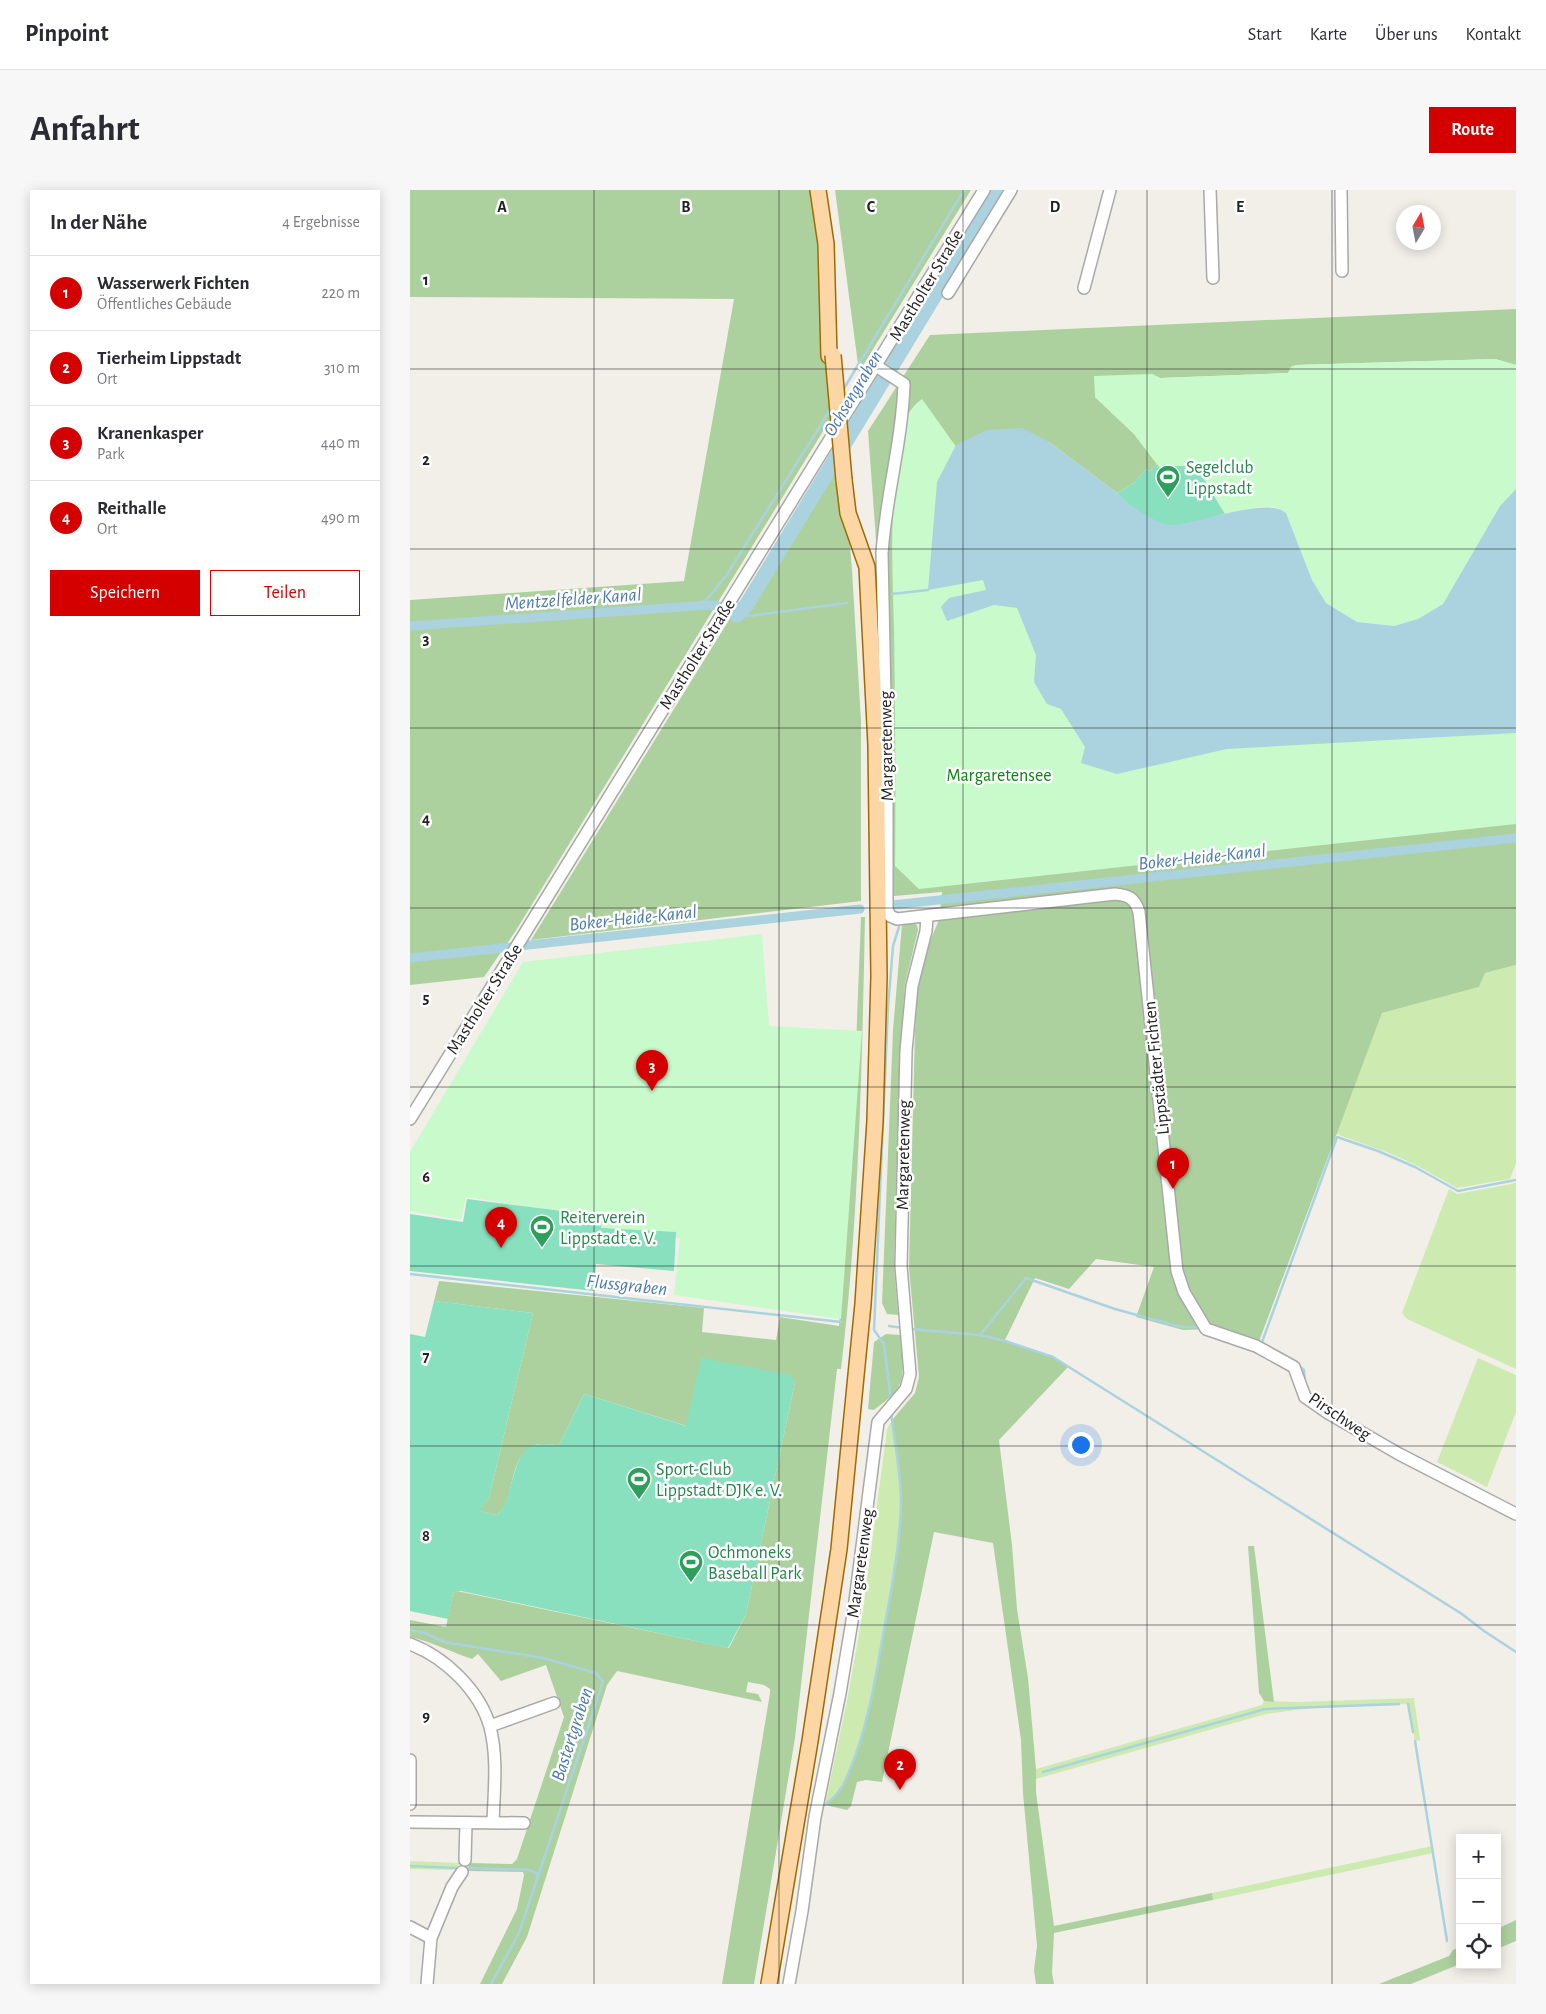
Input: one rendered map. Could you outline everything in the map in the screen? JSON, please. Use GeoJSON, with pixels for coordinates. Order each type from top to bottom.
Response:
{"type":"FeatureCollection","features":[{"type":"Feature","properties":{"kind":"main road"},"geometry":{"type":"LineString","coordinates":[[760,1984],[802,1739],[830,1548],[855,1304],[866,1121],[870,953],[867,721],[858,568],[844,515],[831,355],[826,244],[818,190]]}},
{"type":"Feature","properties":{"kind":"main road"},"geometry":{"type":"LineString","coordinates":[[826,190],[833,241],[831,355]]}},
{"type":"Feature","properties":{"kind":"main road"},"geometry":{"type":"LineString","coordinates":[[769,1984],[839,1549],[864,1304],[875,1122],[879,976],[876,745],[867,567],[848,514],[842,480]]}},
{"type":"Feature","properties":{"kind":"street","name":"Mastholter Straße"},"geometry":{"type":"LineString","coordinates":[[410,1119],[718,619],[878,367],[984,190]]}},
{"type":"Feature","properties":{"kind":"street"},"geometry":{"type":"LineString","coordinates":[[948,293],[1011,190]]}},
{"type":"Feature","properties":{"kind":"street"},"geometry":{"type":"LineString","coordinates":[[1084,288],[1110,190]]}},
{"type":"Feature","properties":{"kind":"street"},"geometry":{"type":"LineString","coordinates":[[1210,190],[1213,278]]}},
{"type":"Feature","properties":{"kind":"street"},"geometry":{"type":"LineString","coordinates":[[1341,190],[1342,271]]}},
{"type":"Feature","properties":{"kind":"street","name":"Margaretenweg"},"geometry":{"type":"LineString","coordinates":[[789,1984],[802,1911],[815,1817],[840,1693],[854,1609],[878,1422],[906,1389],[910,1374],[901,1266],[906,1051],[912,986],[926,931],[927,916],[897,919],[890,916],[887,909],[888,794],[882,553],[885,518],[903,416],[904,384],[878,367]]}},
{"type":"Feature","properties":{"kind":"street","name":"Lippstädter Fichten"},"geometry":{"type":"LineString","coordinates":[[927,916],[1115,894],[1131,897],[1139,912],[1177,1271]]}},
{"type":"Feature","properties":{"kind":"street","name":"Pirschweg"},"geometry":{"type":"LineString","coordinates":[[1177,1271],[1184,1292],[1204,1325],[1256,1346],[1294,1367],[1305,1397],[1328,1413],[1399,1454],[1516,1514]]}},
{"type":"Feature","properties":{"kind":"street"},"geometry":{"type":"LineString","coordinates":[[410,1644],[425,1650],[456,1673],[477,1701],[490,1726],[495,1765],[493,1823]]}},
{"type":"Feature","properties":{"kind":"street"},"geometry":{"type":"LineString","coordinates":[[490,1726],[554,1703]]}},
{"type":"Feature","properties":{"kind":"street"},"geometry":{"type":"LineString","coordinates":[[410,1760],[410,1804]]}},
{"type":"Feature","properties":{"kind":"street"},"geometry":{"type":"LineString","coordinates":[[410,1822],[524,1823]]}},
{"type":"Feature","properties":{"kind":"street"},"geometry":{"type":"LineString","coordinates":[[465,1860],[466,1823]]}},
{"type":"Feature","properties":{"kind":"street"},"geometry":{"type":"LineString","coordinates":[[427,1984],[431,1938],[452,1887],[462,1872]]}},
{"type":"Feature","properties":{"kind":"street"},"geometry":{"type":"LineString","coordinates":[[410,1927],[431,1938]]}},
{"type":"Feature","properties":{"kind":"green space"},"geometry":{"type":"Polygon","coordinates":[[[410,190],[813,190],[838,407],[515,932],[484,977],[410,985],[410,600],[684,581],[734,299],[410,297],[410,190]]]}},
{"type":"Feature","properties":{"kind":"green space"},"geometry":{"type":"Polygon","coordinates":[[[835,190],[971,190],[859,372],[835,190]]]}},
{"type":"Feature","properties":{"kind":"green space"},"geometry":{"type":"Polygon","coordinates":[[[1516,309],[1516,365],[1495,359],[1296,365],[1291,367],[1288,373],[1160,378],[1152,374],[1095,397],[1134,434],[1157,464],[1150,471],[1146,469],[1134,483],[1117,493],[1049,442],[987,430],[1516,733],[1516,965],[1485,973],[1479,987],[1382,1013],[1258,1344],[1210,1329],[1183,1330],[1136,1317],[1154,1267],[1096,1259],[1069,1289],[1035,1278],[1005,1340],[1053,1357],[1068,1367],[999,1440],[1012,1545],[1017,1609],[1028,1678],[1036,1769],[1036,1792],[1054,1926],[1212,1893],[1213,1900],[1054,1933],[1052,1973],[1054,1984],[1036,1984],[1034,1970],[1037,1946],[1023,1793],[1021,1740],[993,1543],[934,1532],[882,1782],[866,1780],[857,1782],[851,1806],[847,1810],[825,1805],[839,1791],[846,1779],[862,1733],[874,1687],[900,1525],[901,1499],[892,1420],[915,1393],[919,1377],[909,1268],[915,1031],[918,987],[924,955],[939,920],[942,892],[894,896],[887,590],[877,553],[868,431],[930,335],[1516,309]]]}},
{"type":"Feature","properties":{"kind":"green space"},"geometry":{"type":"Polygon","coordinates":[[[1495,359],[1516,365],[1516,489],[1500,506],[1443,604],[1418,619],[1394,626],[1357,622],[1326,603],[1312,580],[1286,513],[1273,507],[1265,507],[1225,514],[1209,486],[1172,466],[1160,468],[1134,434],[1095,397],[1094,376],[1152,374],[1160,378],[1288,373],[1291,367],[1296,365],[1495,359]]]}},
{"type":"Feature","properties":{"kind":"green space","name":"Margaretensee"},"geometry":{"type":"Polygon","coordinates":[[[922,399],[987,490],[1516,687],[1516,824],[919,889],[895,866],[892,523],[896,470],[906,419],[912,408],[922,399]]]}},
{"type":"Feature","properties":{"kind":"green space"},"geometry":{"type":"Polygon","coordinates":[[[841,439],[852,570],[861,721],[861,901],[531,940],[841,439]]]}},
{"type":"Feature","properties":{"kind":"green space","name":"Segelclub Lippstadt"},"geometry":{"type":"Polygon","coordinates":[[[1157,464],[1160,468],[1196,466],[1225,514],[1170,526],[1141,513],[1117,493],[1134,483],[1146,469],[1150,471],[1157,464]]]}},
{"type":"Feature","properties":{"kind":"green space"},"geometry":{"type":"Polygon","coordinates":[[[861,917],[865,917],[861,1087],[856,1200],[847,1313],[841,1369],[837,1369],[795,1738],[754,1984],[722,1984],[770,1689],[764,1685],[748,1682],[746,1692],[758,1694],[762,1702],[617,1671],[607,1685],[527,1937],[502,1984],[480,1984],[517,1909],[524,1875],[523,1872],[468,1871],[469,1863],[512,1864],[517,1859],[564,1717],[546,1665],[501,1681],[478,1654],[472,1659],[410,1637],[410,1620],[446,1627],[453,1593],[457,1591],[729,1648],[746,1614],[795,1382],[687,1426],[584,1394],[559,1445],[535,1445],[526,1450],[520,1458],[507,1498],[497,1515],[479,1511],[489,1498],[533,1313],[434,1301],[439,1281],[704,1308],[702,1332],[776,1340],[780,1317],[839,1326],[853,1121],[861,917]]]}},
{"type":"Feature","properties":{"kind":"green space"},"geometry":{"type":"Polygon","coordinates":[[[914,923],[917,925],[918,930],[905,984],[900,1050],[894,1266],[898,1315],[887,1314],[882,1303],[893,1030],[902,924],[914,923]]]}},
{"type":"Feature","properties":{"kind":"green space"},"geometry":{"type":"Polygon","coordinates":[[[762,934],[769,1026],[862,1031],[841,1319],[674,1295],[680,1238],[563,1225],[567,1213],[466,1197],[461,1220],[410,1211],[410,1152],[523,962],[762,934]]]}},
{"type":"Feature","properties":{"kind":"green space"},"geometry":{"type":"Polygon","coordinates":[[[1516,965],[1516,1163],[1510,1179],[1457,1188],[1416,1165],[1336,1134],[1382,1013],[1479,987],[1485,973],[1516,965]]]}},
{"type":"Feature","properties":{"kind":"green space"},"geometry":{"type":"Polygon","coordinates":[[[1516,1183],[1516,1369],[1407,1319],[1402,1313],[1449,1189],[1457,1194],[1516,1183]]]}},
{"type":"Feature","properties":{"kind":"green space","name":"Reiterverein Lippstadt e. V."},"geometry":{"type":"Polygon","coordinates":[[[467,1199],[602,1216],[601,1228],[676,1232],[674,1271],[596,1264],[594,1291],[410,1271],[410,1214],[463,1222],[467,1199]]]}},
{"type":"Feature","properties":{"kind":"green space","name":"Sport-Club Lippstadt DJK e. V."},"geometry":{"type":"Polygon","coordinates":[[[434,1301],[533,1313],[489,1498],[480,1511],[497,1515],[503,1508],[507,1498],[521,1455],[527,1448],[535,1445],[559,1445],[584,1394],[686,1426],[701,1358],[790,1375],[795,1382],[746,1614],[728,1648],[461,1591],[453,1593],[448,1619],[410,1611],[410,1334],[425,1337],[434,1301]]]}},
{"type":"Feature","properties":{"kind":"green space"},"geometry":{"type":"Polygon","coordinates":[[[886,1334],[900,1335],[903,1372],[895,1392],[874,1410],[868,1409],[874,1342],[886,1334]]]}},
{"type":"Feature","properties":{"kind":"green space"},"geometry":{"type":"Polygon","coordinates":[[[1478,1358],[1516,1375],[1516,1412],[1487,1487],[1437,1462],[1478,1358]]]}},
{"type":"Feature","properties":{"kind":"green space"},"geometry":{"type":"Polygon","coordinates":[[[892,1420],[901,1499],[900,1525],[889,1601],[874,1687],[862,1733],[846,1779],[839,1791],[825,1805],[848,1696],[863,1611],[887,1429],[892,1420]]]}},
{"type":"Feature","properties":{"kind":"green space"},"geometry":{"type":"Polygon","coordinates":[[[1248,1546],[1254,1546],[1274,1702],[1264,1701],[1259,1693],[1248,1546]]]}},
{"type":"Feature","properties":{"kind":"green space"},"geometry":{"type":"Polygon","coordinates":[[[1414,1698],[1420,1740],[1415,1741],[1408,1704],[1318,1707],[1266,1714],[1036,1779],[1036,1769],[1262,1705],[1264,1701],[1299,1702],[1414,1698]]]}},
{"type":"Feature","properties":{"kind":"green space"},"geometry":{"type":"Polygon","coordinates":[[[1432,1846],[1433,1853],[1213,1900],[1212,1893],[1432,1846]]]}},
{"type":"Feature","properties":{"kind":"green space"},"geometry":{"type":"Polygon","coordinates":[[[410,1861],[460,1863],[455,1870],[410,1869],[410,1861]]]}},
{"type":"Feature","properties":{"kind":"green space"},"geometry":{"type":"Polygon","coordinates":[[[1516,1920],[1516,1941],[1501,1947],[1501,1927],[1516,1920]]]}},
{"type":"Feature","properties":{"kind":"green space"},"geometry":{"type":"Polygon","coordinates":[[[1456,1949],[1456,1966],[1411,1984],[1379,1984],[1449,1956],[1456,1949]]]}},
{"type":"Feature","properties":{"kind":"water","name":"Margaretensee"},"geometry":{"type":"Polygon","coordinates":[[[1022,428],[1049,442],[1128,503],[1159,522],[1173,525],[1249,509],[1277,509],[1286,513],[1312,580],[1326,603],[1357,622],[1394,626],[1418,619],[1443,604],[1500,506],[1516,489],[1516,733],[1227,749],[1117,774],[1081,763],[1085,747],[1061,709],[1047,704],[1034,682],[1036,655],[1017,608],[994,605],[947,621],[941,607],[949,598],[986,590],[983,580],[928,590],[937,482],[956,445],[987,430],[1022,428]]]}},
{"type":"Feature","properties":{"kind":"waterway"},"geometry":{"type":"LineString","coordinates":[[843,390],[964,190]]}},
{"type":"Feature","properties":{"kind":"waterway","name":"Ochsengraben"},"geometry":{"type":"LineString","coordinates":[[737,615],[747,604],[999,190]]}},
{"type":"Feature","properties":{"kind":"waterway"},"geometry":{"type":"LineString","coordinates":[[697,607],[709,597],[726,576],[832,407]]}},
{"type":"Feature","properties":{"kind":"waterway"},"geometry":{"type":"LineString","coordinates":[[892,594],[928,590]]}},
{"type":"Feature","properties":{"kind":"waterway"},"geometry":{"type":"LineString","coordinates":[[737,615],[748,616],[847,603]]}},
{"type":"Feature","properties":{"kind":"waterway","name":"Mentzelfelder Kanal"},"geometry":{"type":"LineString","coordinates":[[410,626],[710,605],[719,606],[737,615]]}},
{"type":"Feature","properties":{"kind":"waterway","name":"Boker-Heide-Kanal"},"geometry":{"type":"LineString","coordinates":[[892,905],[1516,838]]}},
{"type":"Feature","properties":{"kind":"waterway","name":"Boker-Heide-Kanal"},"geometry":{"type":"LineString","coordinates":[[410,958],[860,909]]}},
{"type":"Feature","properties":{"kind":"waterway"},"geometry":{"type":"LineString","coordinates":[[891,1401],[884,1344],[874,1330],[888,1008],[893,946],[899,927]]}},
{"type":"Feature","properties":{"kind":"waterway"},"geometry":{"type":"LineString","coordinates":[[1262,1342],[1337,1137],[1378,1151],[1415,1167],[1458,1191],[1516,1180]]}},
{"type":"Feature","properties":{"kind":"waterway","name":"Flussgraben"},"geometry":{"type":"LineString","coordinates":[[410,1274],[841,1322]]}},
{"type":"Feature","properties":{"kind":"waterway"},"geometry":{"type":"LineString","coordinates":[[980,1335],[1026,1278],[1115,1309],[1181,1327],[1200,1327]]}},
{"type":"Feature","properties":{"kind":"waterway","name":"Flussgraben"},"geometry":{"type":"LineString","coordinates":[[889,1326],[903,1328]]}},
{"type":"Feature","properties":{"kind":"waterway"},"geometry":{"type":"LineString","coordinates":[[911,1329],[980,1335],[1053,1357],[1462,1614],[1516,1652]]}},
{"type":"Feature","properties":{"kind":"waterway"},"geometry":{"type":"LineString","coordinates":[[1258,1341],[1288,1357]]}},
{"type":"Feature","properties":{"kind":"waterway"},"geometry":{"type":"LineString","coordinates":[[1298,1365],[1304,1370],[1305,1382]]}},
{"type":"Feature","properties":{"kind":"waterway"},"geometry":{"type":"LineString","coordinates":[[1322,1402],[1343,1415]]}},
{"type":"Feature","properties":{"kind":"waterway"},"geometry":{"type":"LineString","coordinates":[[825,1805],[835,1796],[846,1779],[859,1745],[873,1690],[892,1585],[899,1536],[901,1491],[891,1411]]}},
{"type":"Feature","properties":{"kind":"waterway"},"geometry":{"type":"LineString","coordinates":[[1378,1436],[1426,1462]]}},
{"type":"Feature","properties":{"kind":"waterway","name":"Bastertgraben"},"geometry":{"type":"LineString","coordinates":[[410,1630],[425,1633],[444,1642],[543,1658],[596,1673],[603,1682],[519,1933],[491,1984]]}},
{"type":"Feature","properties":{"kind":"waterway"},"geometry":{"type":"LineString","coordinates":[[1043,1772],[1265,1709],[1399,1704]]}},
{"type":"Feature","properties":{"kind":"waterway"},"geometry":{"type":"LineString","coordinates":[[1408,1704],[1413,1732]]}},
{"type":"Feature","properties":{"kind":"waterway"},"geometry":{"type":"LineString","coordinates":[[1415,1741],[1447,1941]]}},
{"type":"Feature","properties":{"kind":"waterway"},"geometry":{"type":"LineString","coordinates":[[410,1866],[457,1868]]}},
{"type":"Feature","properties":{"kind":"waterway"},"geometry":{"type":"LineString","coordinates":[[468,1868],[529,1870],[536,1873],[538,1877]]}},
{"type":"Feature","properties":{"kind":"place","name":"Segelclub Lippstadt"},"geometry":{"type":"Point","coordinates":[1168,498]}},
{"type":"Feature","properties":{"kind":"place","name":"Kranenkasper"},"geometry":{"type":"Point","coordinates":[652,1091]}},
{"type":"Feature","properties":{"kind":"place","name":"Wasserwerk Fichten"},"geometry":{"type":"Point","coordinates":[1173,1189]}},
{"type":"Feature","properties":{"kind":"place","name":"Reithalle"},"geometry":{"type":"Point","coordinates":[501,1248]}},
{"type":"Feature","properties":{"kind":"place","name":"Reiterverein Lippstadt e. V."},"geometry":{"type":"Point","coordinates":[542,1248]}},
{"type":"Feature","properties":{"kind":"place","name":"Sport-Club Lippstadt DJK e. V."},"geometry":{"type":"Point","coordinates":[639,1500]}},
{"type":"Feature","properties":{"kind":"place","name":"Ochmoneks Baseball Park"},"geometry":{"type":"Point","coordinates":[691,1583]}},
{"type":"Feature","properties":{"kind":"place","name":"Tierheim Lippstadt"},"geometry":{"type":"Point","coordinates":[900,1790]}}]}
